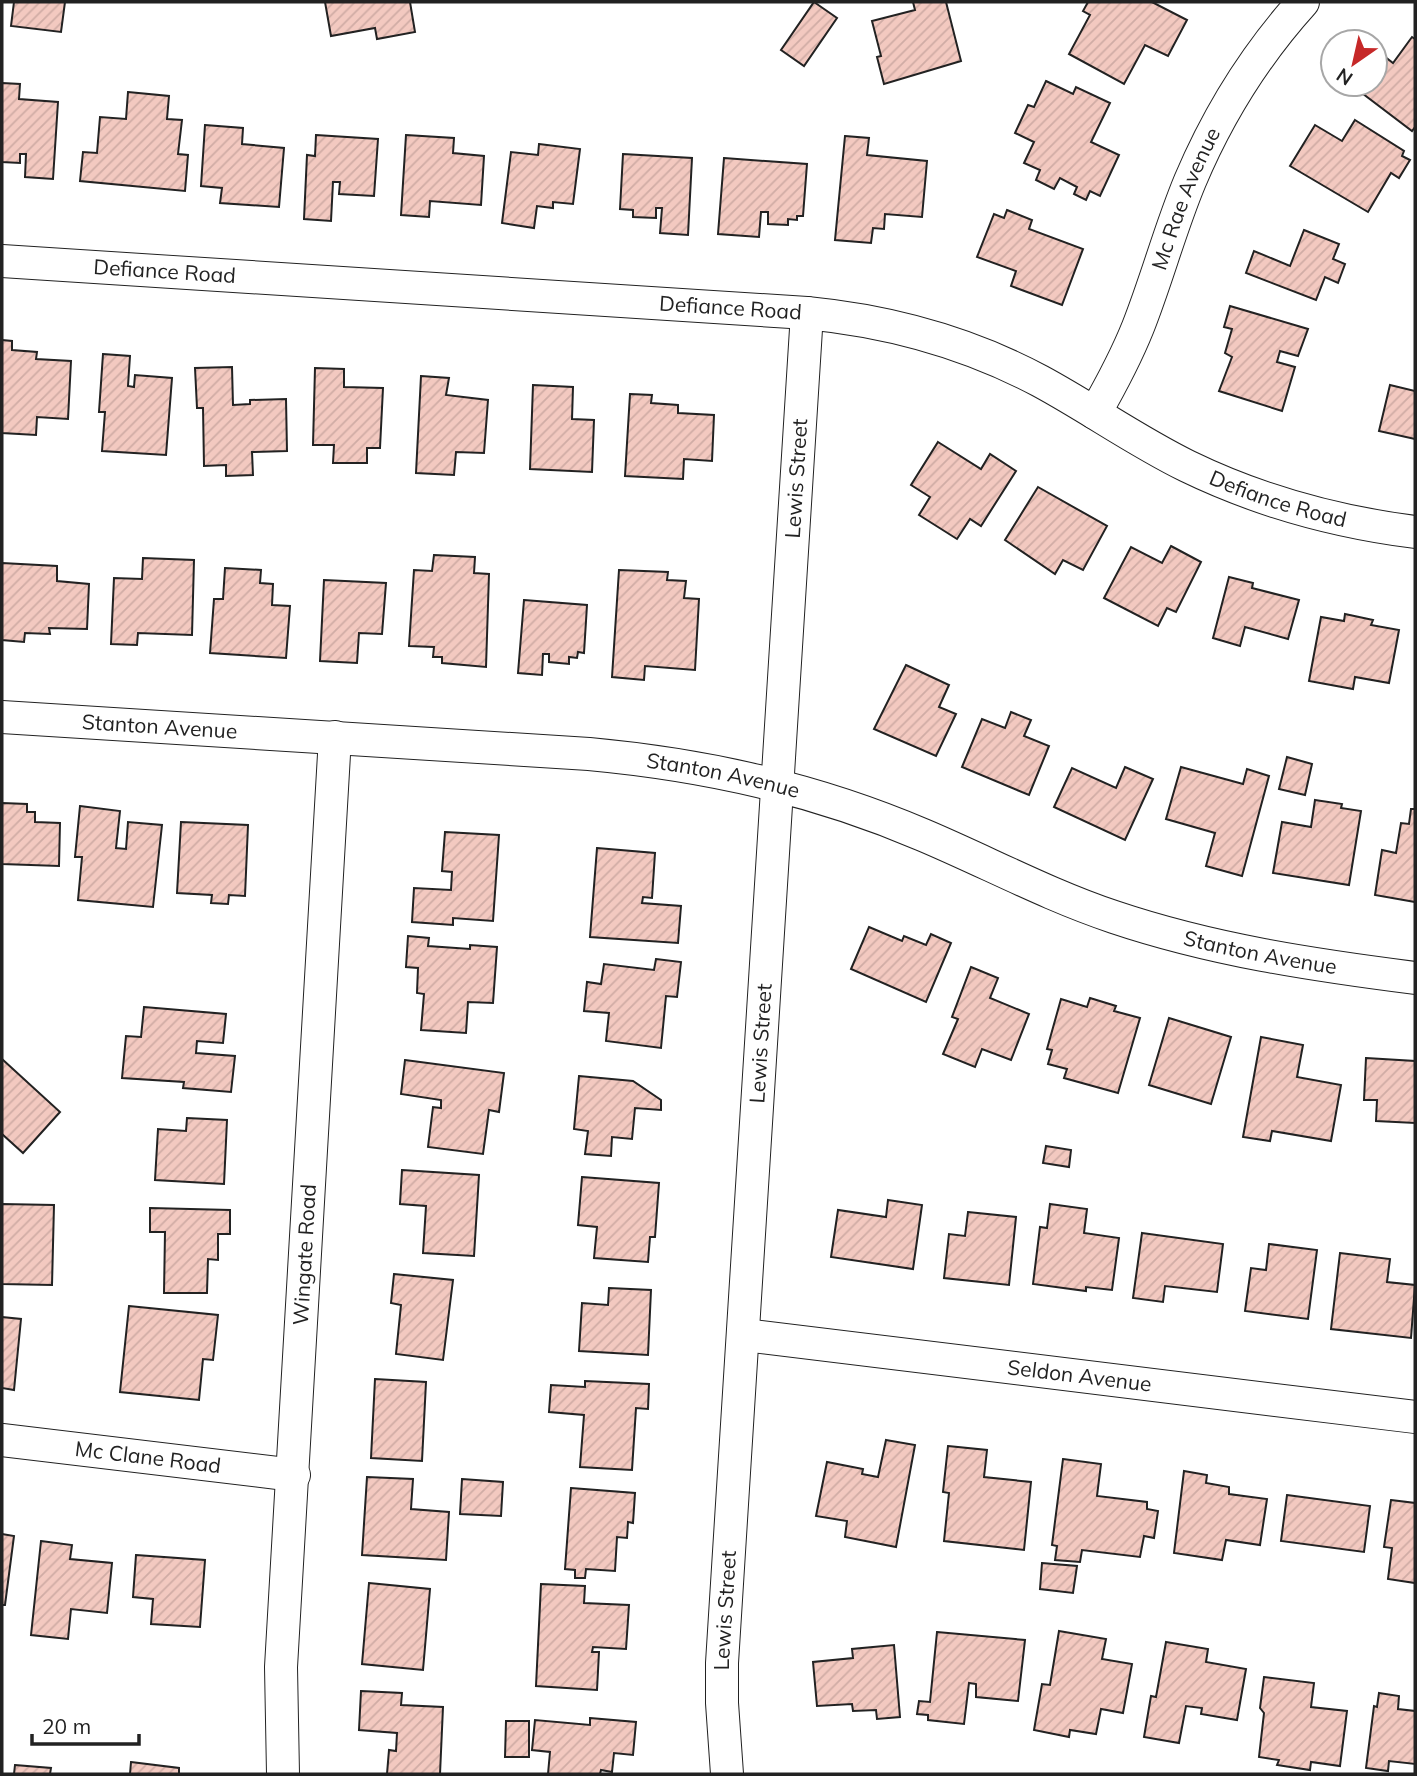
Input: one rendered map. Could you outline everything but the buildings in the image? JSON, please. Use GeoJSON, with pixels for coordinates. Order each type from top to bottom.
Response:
{"type":"FeatureCollection","features":[{"type":"Feature","properties":{"kind":"street","name":"Mc Rae Avenue"},"geometry":{"type":"LineString","coordinates":[[1095,413],[1118,372],[1138,327],[1190,182],[1216,127],[1247,74],[1303,2]]}},
{"type":"Feature","properties":{"kind":"street","name":"Defiance Road"},"geometry":{"type":"LineString","coordinates":[[2,261],[807,313],[870,320],[939,338],[1010,366],[1185,465],[1241,489],[1342,520],[1415,532]]}},
{"type":"Feature","properties":{"kind":"street","name":"Lewis Street"},"geometry":{"type":"LineString","coordinates":[[727,1774],[722,1663],[807,313]]}},
{"type":"Feature","properties":{"kind":"street","name":"Stanton Avenue"},"geometry":{"type":"LineString","coordinates":[[2,717],[335,737],[637,759],[686,766],[777,784],[884,820],[1044,890],[1151,929],[1293,961],[1415,978]]}},
{"type":"Feature","properties":{"kind":"street","name":"Wingate Road"},"geometry":{"type":"LineString","coordinates":[[283,1774],[281,1667],[335,737]]}},
{"type":"Feature","properties":{"kind":"street","name":"Seldon Avenue"},"geometry":{"type":"LineString","coordinates":[[744,1335],[1415,1417]]}},
{"type":"Feature","properties":{"kind":"street","name":"Mc Clane Road"},"geometry":{"type":"LineString","coordinates":[[2,1440],[294,1475]]}}]}
